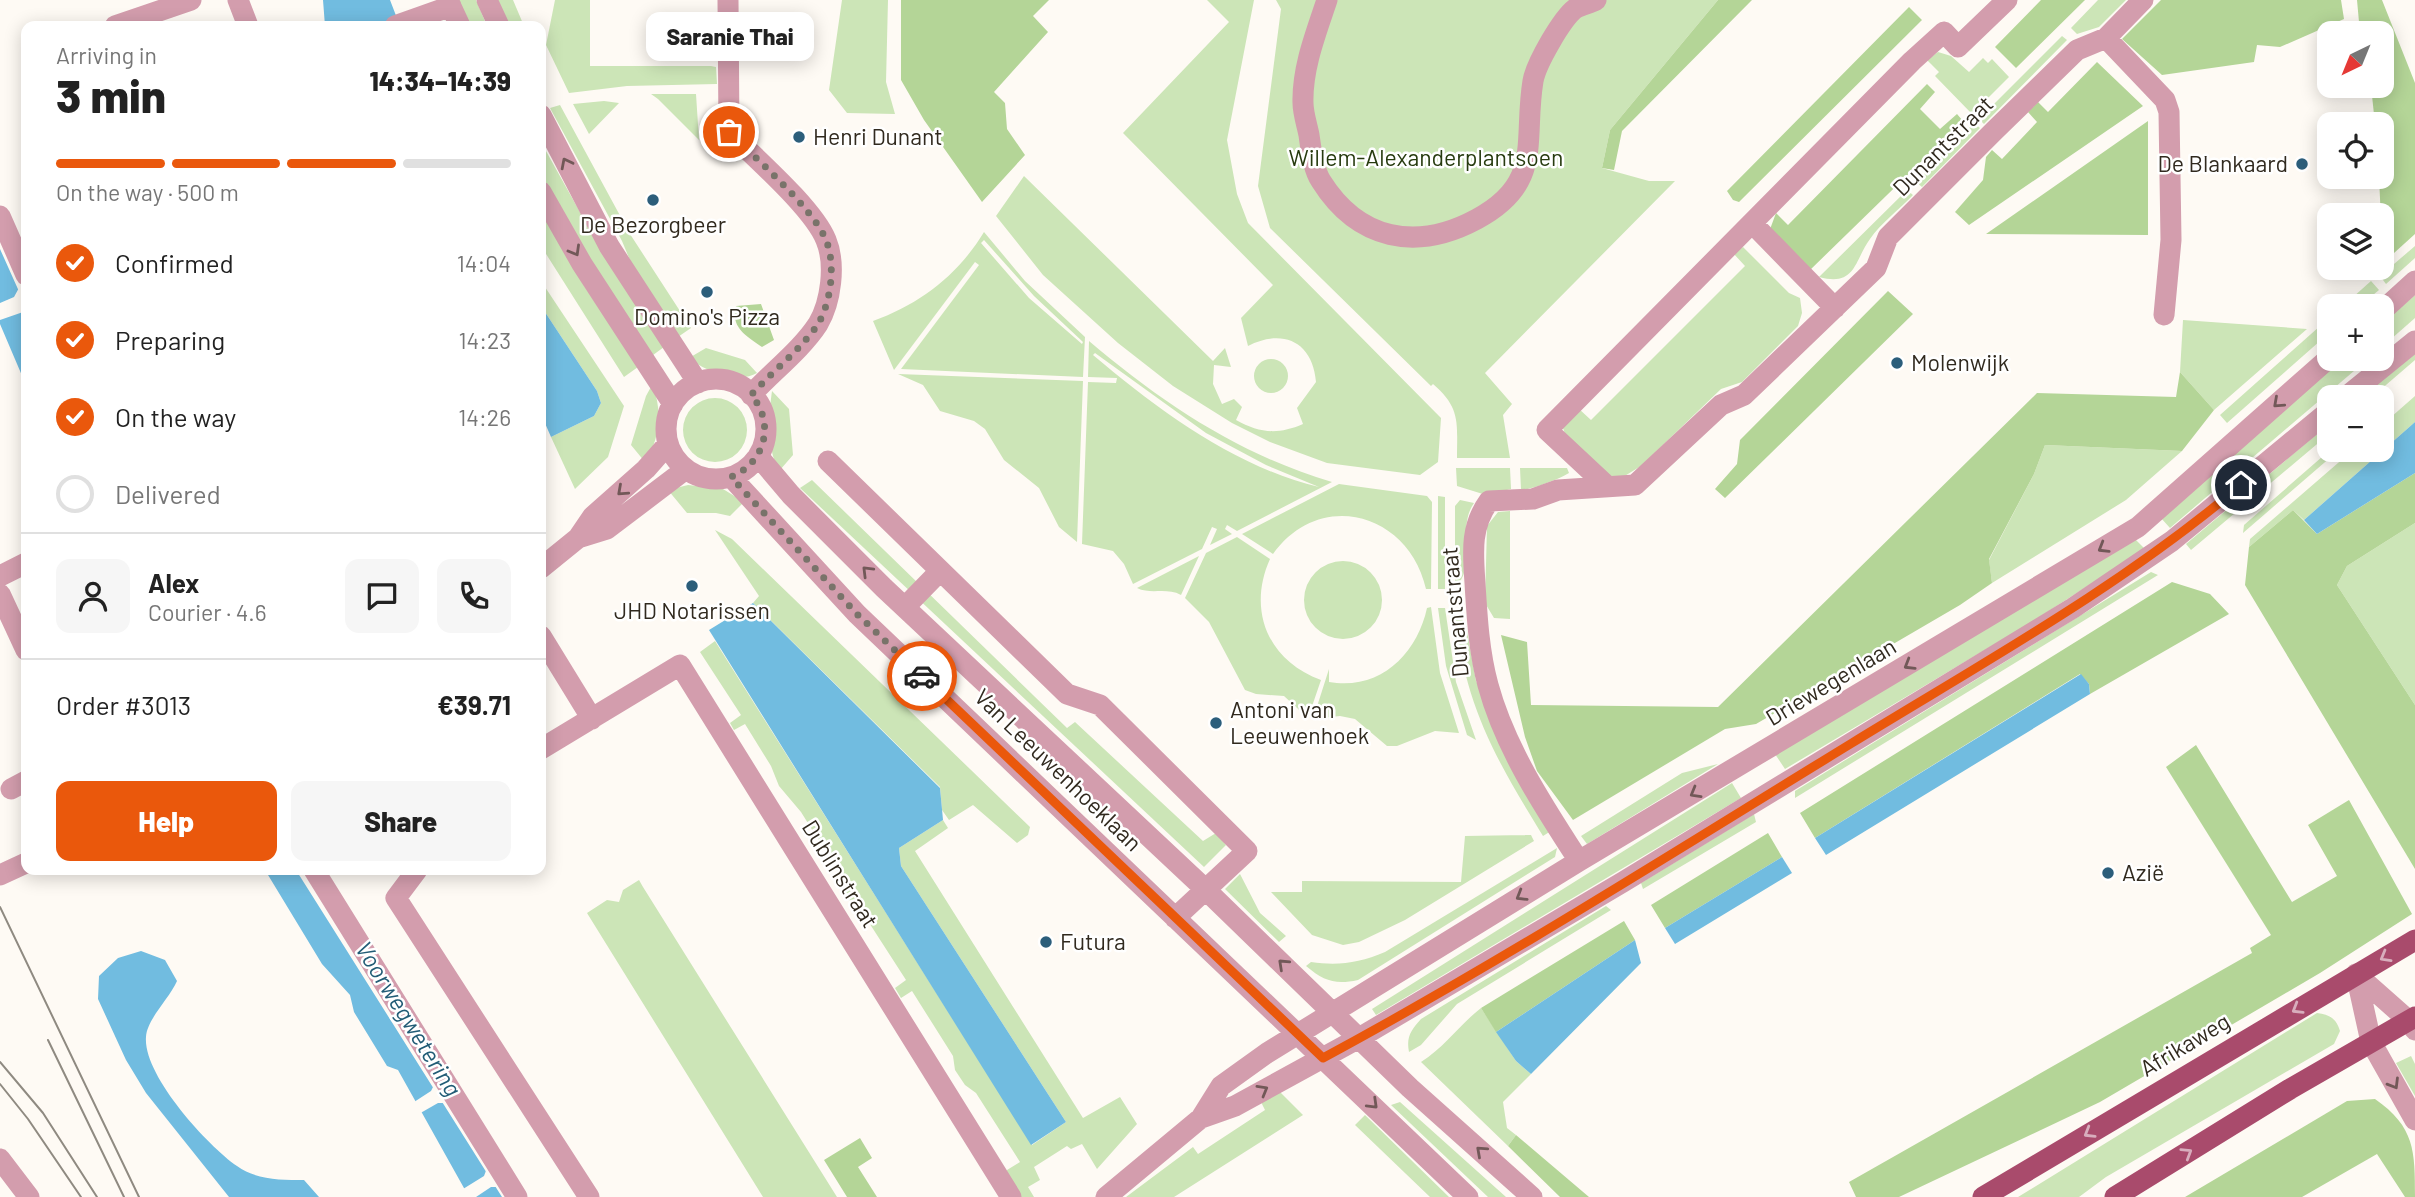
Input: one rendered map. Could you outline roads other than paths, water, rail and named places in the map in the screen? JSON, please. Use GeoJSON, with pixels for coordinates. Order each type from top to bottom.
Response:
{"type":"FeatureCollection","features":[{"type":"Feature","properties":{"kind":"main road","name":"Afrikaweg"},"geometry":{"type":"LineString","coordinates":[[1983,1197],[2415,940]]}},
{"type":"Feature","properties":{"kind":"main road"},"geometry":{"type":"LineString","coordinates":[[2115,1197],[2371,1042],[2413,1023]]}},
{"type":"Feature","properties":{"kind":"street"},"geometry":{"type":"LineString","coordinates":[[130,21],[191,0]]}},
{"type":"Feature","properties":{"kind":"street"},"geometry":{"type":"LineString","coordinates":[[238,0],[246,21]]}},
{"type":"Feature","properties":{"kind":"street"},"geometry":{"type":"LineString","coordinates":[[487,0],[497,21]]}},
{"type":"Feature","properties":{"kind":"street"},"geometry":{"type":"LineString","coordinates":[[728,0],[729,132],[807,212],[827,240],[832,274],[826,305],[817,324],[751,395]]}},
{"type":"Feature","properties":{"kind":"street"},"geometry":{"type":"LineString","coordinates":[[1327,0],[1310,50],[1303,104],[1319,179],[1345,210],[1370,229],[1412,240],[1448,232],[1478,218],[1519,183],[1529,156],[1533,79],[1552,38],[1575,9],[1596,0]]}},
{"type":"Feature","properties":{"kind":"street"},"geometry":{"type":"LineString","coordinates":[[1608,487],[1547,430],[1944,32],[1958,47],[2007,0]]}},
{"type":"Feature","properties":{"kind":"street","name":"Dunantstraat"},"geometry":{"type":"LineString","coordinates":[[1579,861],[1510,745],[1488,685],[1478,626],[1473,536],[1479,515],[1489,502],[1533,499],[1559,489],[1635,485],[1721,405],[1744,395],[1876,268],[1888,237],[1994,131],[2077,50],[2106,37],[2143,0]]}},
{"type":"Feature","properties":{"kind":"street"},"geometry":{"type":"LineString","coordinates":[[408,21],[449,3],[458,21]]}},
{"type":"Feature","properties":{"kind":"street"},"geometry":{"type":"LineString","coordinates":[[2106,37],[2165,100],[2169,112],[2171,240],[2164,314]]}},
{"type":"Feature","properties":{"kind":"street"},"geometry":{"type":"LineString","coordinates":[[546,126],[608,246],[698,383]]}},
{"type":"Feature","properties":{"kind":"street"},"geometry":{"type":"LineString","coordinates":[[546,201],[582,264],[673,404]]}},
{"type":"Feature","properties":{"kind":"street"},"geometry":{"type":"LineString","coordinates":[[0,216],[21,264]]}},
{"type":"Feature","properties":{"kind":"street"},"geometry":{"type":"LineString","coordinates":[[1752,223],[1835,308]]}},
{"type":"Feature","properties":{"kind":"street"},"geometry":{"type":"LineString","coordinates":[[2394,300],[2415,281]]}},
{"type":"Feature","properties":{"kind":"street"},"geometry":{"type":"LineString","coordinates":[[2361,385],[2415,341]]}},
{"type":"Feature","properties":{"kind":"street","name":"Driewegenlaan"},"geometry":{"type":"LineString","coordinates":[[1201,1118],[1222,1086],[1297,1033],[2138,527],[2317,369]]}},
{"type":"Feature","properties":{"kind":"street"},"geometry":{"type":"LineString","coordinates":[[726,381],[751,395],[761,408],[765,424],[764,441],[758,456],[746,469],[731,477],[707,478],[686,469],[675,458],[668,444],[666,428],[673,404],[683,391],[698,383],[726,381]]}},
{"type":"Feature","properties":{"kind":"street"},"geometry":{"type":"LineString","coordinates":[[1106,1197],[1201,1118],[1235,1107],[1359,1038],[1634,876],[2073,608],[2172,541],[2317,421]]}},
{"type":"Feature","properties":{"kind":"street"},"geometry":{"type":"LineString","coordinates":[[546,564],[578,538],[593,516],[646,469],[668,444]]}},
{"type":"Feature","properties":{"kind":"street","name":"Van Leeuwenhoeklaan"},"geometry":{"type":"LineString","coordinates":[[758,456],[791,495],[905,607],[1359,1038],[1532,1197]]}},
{"type":"Feature","properties":{"kind":"street"},"geometry":{"type":"LineString","coordinates":[[828,461],[1066,694],[1100,705],[1247,850],[1175,918]]}},
{"type":"Feature","properties":{"kind":"street"},"geometry":{"type":"LineString","coordinates":[[578,538],[607,530],[686,469]]}},
{"type":"Feature","properties":{"kind":"street","name":"Van Leeuwenhoeklaan"},"geometry":{"type":"LineString","coordinates":[[731,477],[857,614],[1468,1197]]}},
{"type":"Feature","properties":{"kind":"street"},"geometry":{"type":"LineString","coordinates":[[0,576],[21,566]]}},
{"type":"Feature","properties":{"kind":"street"},"geometry":{"type":"LineString","coordinates":[[905,607],[940,571]]}},
{"type":"Feature","properties":{"kind":"street"},"geometry":{"type":"LineString","coordinates":[[0,594],[21,639]]}},
{"type":"Feature","properties":{"kind":"street"},"geometry":{"type":"LineString","coordinates":[[546,644],[592,719]]}},
{"type":"Feature","properties":{"kind":"street","name":"Dublinstraat"},"geometry":{"type":"LineString","coordinates":[[546,746],[680,665],[1011,1197]]}},
{"type":"Feature","properties":{"kind":"street"},"geometry":{"type":"LineString","coordinates":[[0,876],[21,866]]}},
{"type":"Feature","properties":{"kind":"street"},"geometry":{"type":"LineString","coordinates":[[317,875],[517,1197]]}},
{"type":"Feature","properties":{"kind":"street"},"geometry":{"type":"LineString","coordinates":[[413,875],[396,898],[589,1197]]}},
{"type":"Feature","properties":{"kind":"street"},"geometry":{"type":"LineString","coordinates":[[2356,974],[2413,1023]]}},
{"type":"Feature","properties":{"kind":"street"},"geometry":{"type":"LineString","coordinates":[[2356,974],[2371,1042],[2415,1120]]}},
{"type":"Feature","properties":{"kind":"street"},"geometry":{"type":"LineString","coordinates":[[0,1159],[29,1197]]}},
{"type":"Feature","properties":{"kind":"water"},"geometry":{"type":"Polygon","coordinates":[[[323,0],[390,0],[398,21],[325,21],[323,0]]]}},
{"type":"Feature","properties":{"kind":"water"},"geometry":{"type":"Polygon","coordinates":[[[0,249],[21,296],[21,373],[0,324],[0,249]]]}},
{"type":"Feature","properties":{"kind":"water"},"geometry":{"type":"Polygon","coordinates":[[[546,314],[597,391],[601,403],[594,416],[551,437],[546,426],[546,314]]]}},
{"type":"Feature","properties":{"kind":"water"},"geometry":{"type":"Polygon","coordinates":[[[2415,422],[2415,473],[2317,534],[2304,520],[2370,462],[2394,462],[2394,441],[2415,422]]]}},
{"type":"Feature","properties":{"kind":"water"},"geometry":{"type":"Polygon","coordinates":[[[753,603],[940,788],[943,820],[899,848],[901,866],[1066,1122],[1031,1145],[709,630],[753,603]]]}},
{"type":"Feature","properties":{"kind":"water"},"geometry":{"type":"Polygon","coordinates":[[[2081,674],[2089,684],[2090,694],[1826,855],[1815,838],[2081,674]]]}},
{"type":"Feature","properties":{"kind":"water"},"geometry":{"type":"Polygon","coordinates":[[[1782,857],[1792,873],[1675,944],[1665,928],[1782,857]]]}},
{"type":"Feature","properties":{"kind":"water"},"geometry":{"type":"Polygon","coordinates":[[[268,875],[299,875],[502,1197],[469,1197],[398,1070],[387,1066],[354,1012],[350,995],[322,964],[268,875]]]}},
{"type":"Feature","properties":{"kind":"water"},"geometry":{"type":"Polygon","coordinates":[[[1635,940],[1641,963],[1531,1074],[1516,1061],[1496,1032],[1635,940]]]}},
{"type":"Feature","properties":{"kind":"water"},"geometry":{"type":"Polygon","coordinates":[[[141,951],[165,960],[177,981],[150,1023],[146,1037],[148,1053],[155,1070],[179,1108],[224,1156],[244,1171],[260,1177],[304,1180],[319,1197],[229,1197],[146,1093],[126,1060],[98,999],[99,976],[118,958],[141,951]]]}},
{"type":"Feature","properties":{"kind":"tram line"},"geometry":{"type":"LineString","coordinates":[[0,907],[139,1197]]}},
{"type":"Feature","properties":{"kind":"tram line"},"geometry":{"type":"LineString","coordinates":[[48,1040],[124,1197]]}},
{"type":"Feature","properties":{"kind":"tram line"},"geometry":{"type":"LineString","coordinates":[[0,1062],[43,1113],[97,1197]]}},
{"type":"Feature","properties":{"kind":"tram line"},"geometry":{"type":"LineString","coordinates":[[0,1084],[28,1119],[81,1197]]}},
{"type":"Feature","properties":{"kind":"place","name":"Saranie Thai"},"geometry":{"type":"Point","coordinates":[729,132]}},
{"type":"Feature","properties":{"kind":"place","name":"Henri Dunant"},"geometry":{"type":"Point","coordinates":[799,137]}},
{"type":"Feature","properties":{"kind":"place","name":"De Blankaard"},"geometry":{"type":"Point","coordinates":[2302,164]}},
{"type":"Feature","properties":{"kind":"place","name":"De Bezorgbeer"},"geometry":{"type":"Point","coordinates":[653,200]}},
{"type":"Feature","properties":{"kind":"place","name":"Domino's Pizza"},"geometry":{"type":"Point","coordinates":[707,292]}},
{"type":"Feature","properties":{"kind":"place","name":"Molenwijk"},"geometry":{"type":"Point","coordinates":[1897,363]}},
{"type":"Feature","properties":{"kind":"place","name":"JHD Notarissen"},"geometry":{"type":"Point","coordinates":[692,586]}},
{"type":"Feature","properties":{"kind":"place","name":"Antoni van Leeuwenhoek"},"geometry":{"type":"Point","coordinates":[1216,723]}},
{"type":"Feature","properties":{"kind":"place","name":"Azië"},"geometry":{"type":"Point","coordinates":[2108,873]}},
{"type":"Feature","properties":{"kind":"place","name":"Futura"},"geometry":{"type":"Point","coordinates":[1046,942]}},
{"type":"Feature","properties":{"kind":"park label","name":"Willem-Alexanderplantsoen"},"geometry":{"type":"Point","coordinates":[1426,158]}},
{"type":"Feature","properties":{"kind":"water label","name":"Voorwegwetering"},"geometry":{"type":"Point","coordinates":[408,1019]}}]}
